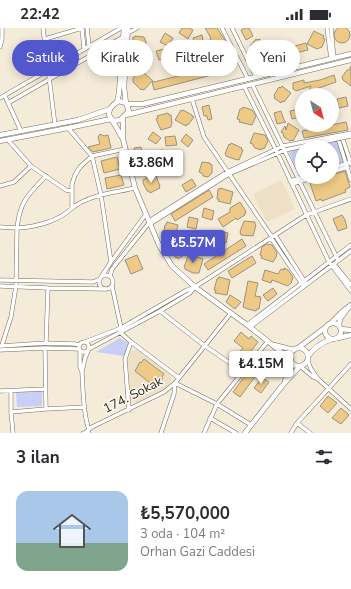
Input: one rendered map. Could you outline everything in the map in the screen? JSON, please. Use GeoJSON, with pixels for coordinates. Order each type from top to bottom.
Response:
{"type":"FeatureCollection","features":[{"type":"Feature","properties":{"kind":"main road"},"geometry":{"type":"LineString","coordinates":[[0,135],[87,118],[110,109],[117,102],[119,93],[123,37],[122,28]]}},
{"type":"Feature","properties":{"kind":"main road"},"geometry":{"type":"LineString","coordinates":[[0,141],[112,119],[118,121],[124,117],[129,111],[126,104],[124,87],[128,31]]}},
{"type":"Feature","properties":{"kind":"main road"},"geometry":{"type":"LineString","coordinates":[[117,102],[123,101],[126,104],[143,104],[351,54]]}},
{"type":"Feature","properties":{"kind":"main road"},"geometry":{"type":"LineString","coordinates":[[124,117],[351,60]]}},
{"type":"Feature","properties":{"kind":"main road"},"geometry":{"type":"LineString","coordinates":[[110,109],[109,114],[123,140]]}},
{"type":"Feature","properties":{"kind":"main road"},"geometry":{"type":"LineString","coordinates":[[124,117],[123,140],[135,188],[158,245],[172,266],[195,287],[249,326],[292,362],[300,366]]}},
{"type":"Feature","properties":{"kind":"main road"},"geometry":{"type":"LineString","coordinates":[[282,386],[292,362],[291,353],[350,307]]}},
{"type":"Feature","properties":{"kind":"main road"},"geometry":{"type":"LineString","coordinates":[[338,338],[341,333],[340,319],[350,307]]}},
{"type":"Feature","properties":{"kind":"main road"},"geometry":{"type":"LineString","coordinates":[[332,339],[326,335],[325,331],[328,325],[335,323],[340,327],[351,330]]}},
{"type":"Feature","properties":{"kind":"main road"},"geometry":{"type":"LineString","coordinates":[[245,433],[282,386],[300,366],[305,364],[314,349],[324,342],[351,335]]}},
{"type":"Feature","properties":{"kind":"main road"},"geometry":{"type":"LineString","coordinates":[[273,345],[304,349],[307,353],[308,359]]}},
{"type":"Feature","properties":{"kind":"street"},"geometry":{"type":"LineString","coordinates":[[0,47],[2,28]]}},
{"type":"Feature","properties":{"kind":"street"},"geometry":{"type":"LineString","coordinates":[[43,28],[45,38],[82,28],[84,49]]}},
{"type":"Feature","properties":{"kind":"street"},"geometry":{"type":"LineString","coordinates":[[87,28],[89,40]]}},
{"type":"Feature","properties":{"kind":"street"},"geometry":{"type":"LineString","coordinates":[[101,40],[122,28]]}},
{"type":"Feature","properties":{"kind":"street"},"geometry":{"type":"LineString","coordinates":[[128,31],[137,28]]}},
{"type":"Feature","properties":{"kind":"street"},"geometry":{"type":"LineString","coordinates":[[222,28],[248,79]]}},
{"type":"Feature","properties":{"kind":"street"},"geometry":{"type":"LineString","coordinates":[[232,28],[256,77]]}},
{"type":"Feature","properties":{"kind":"street"},"geometry":{"type":"LineString","coordinates":[[327,28],[332,58]]}},
{"type":"Feature","properties":{"kind":"street"},"geometry":{"type":"LineString","coordinates":[[331,28],[332,58]]}},
{"type":"Feature","properties":{"kind":"street"},"geometry":{"type":"LineString","coordinates":[[8,103],[123,37]]}},
{"type":"Feature","properties":{"kind":"street"},"geometry":{"type":"LineString","coordinates":[[79,52],[87,48]]}},
{"type":"Feature","properties":{"kind":"street"},"geometry":{"type":"LineString","coordinates":[[0,98],[38,76]]}},
{"type":"Feature","properties":{"kind":"street"},"geometry":{"type":"LineString","coordinates":[[49,76],[55,125]]}},
{"type":"Feature","properties":{"kind":"street"},"geometry":{"type":"LineString","coordinates":[[252,84],[295,171]]}},
{"type":"Feature","properties":{"kind":"street"},"geometry":{"type":"LineString","coordinates":[[244,86],[331,264],[351,291]]}},
{"type":"Feature","properties":{"kind":"street"},"geometry":{"type":"LineString","coordinates":[[5,96],[21,131]]}},
{"type":"Feature","properties":{"kind":"street"},"geometry":{"type":"LineString","coordinates":[[192,99],[204,137],[304,284]]}},
{"type":"Feature","properties":{"kind":"street"},"geometry":{"type":"LineString","coordinates":[[68,128],[92,156],[101,195],[110,262]]}},
{"type":"Feature","properties":{"kind":"street"},"geometry":{"type":"LineString","coordinates":[[340,137],[351,133]]}},
{"type":"Feature","properties":{"kind":"street"},"geometry":{"type":"LineString","coordinates":[[121,328],[112,286],[113,279],[110,276],[112,269],[149,223],[228,173],[277,151],[284,148],[351,136]]}},
{"type":"Feature","properties":{"kind":"street"},"geometry":{"type":"LineString","coordinates":[[340,137],[349,164],[351,180]]}},
{"type":"Feature","properties":{"kind":"street"},"geometry":{"type":"LineString","coordinates":[[8,140],[31,166],[66,190],[71,191]]}},
{"type":"Feature","properties":{"kind":"street"},"geometry":{"type":"LineString","coordinates":[[72,208],[72,184],[80,167],[92,156],[125,149]]}},
{"type":"Feature","properties":{"kind":"street"},"geometry":{"type":"LineString","coordinates":[[339,166],[349,164]]}},
{"type":"Feature","properties":{"kind":"street"},"geometry":{"type":"LineString","coordinates":[[339,169],[349,164]]}},
{"type":"Feature","properties":{"kind":"street"},"geometry":{"type":"LineString","coordinates":[[0,186],[14,182],[31,166]]}},
{"type":"Feature","properties":{"kind":"street"},"geometry":{"type":"LineString","coordinates":[[46,176],[24,200],[19,213],[17,228],[16,286],[11,317],[1,346],[46,343],[75,344],[84,352],[160,311],[190,293],[195,287]]}},
{"type":"Feature","properties":{"kind":"street"},"geometry":{"type":"LineString","coordinates":[[291,182],[295,181]]}},
{"type":"Feature","properties":{"kind":"street"},"geometry":{"type":"LineString","coordinates":[[301,184],[338,258]]}},
{"type":"Feature","properties":{"kind":"street"},"geometry":{"type":"LineString","coordinates":[[0,227],[33,227],[68,212],[82,201],[101,195],[135,188]]}},
{"type":"Feature","properties":{"kind":"street"},"geometry":{"type":"LineString","coordinates":[[87,432],[82,372],[80,367],[80,348],[85,342],[121,328],[187,290],[195,287],[306,215],[351,199]]}},
{"type":"Feature","properties":{"kind":"street"},"geometry":{"type":"LineString","coordinates":[[104,288],[99,283],[100,278],[110,262],[146,214]]}},
{"type":"Feature","properties":{"kind":"street"},"geometry":{"type":"LineString","coordinates":[[249,326],[331,264],[351,245]]}},
{"type":"Feature","properties":{"kind":"street"},"geometry":{"type":"LineString","coordinates":[[338,258],[351,251]]}},
{"type":"Feature","properties":{"kind":"street"},"geometry":{"type":"LineString","coordinates":[[331,264],[351,285]]}},
{"type":"Feature","properties":{"kind":"street"},"geometry":{"type":"LineString","coordinates":[[0,280],[93,282],[105,275],[110,276]]}},
{"type":"Feature","properties":{"kind":"street"},"geometry":{"type":"LineString","coordinates":[[0,286],[108,289],[112,286]]}},
{"type":"Feature","properties":{"kind":"street"},"geometry":{"type":"LineString","coordinates":[[46,343],[48,288]]}},
{"type":"Feature","properties":{"kind":"street"},"geometry":{"type":"LineString","coordinates":[[160,311],[205,346],[243,372]]}},
{"type":"Feature","properties":{"kind":"street","name":"174. Sokak"},"geometry":{"type":"LineString","coordinates":[[87,432],[164,392],[175,383],[231,313]]}},
{"type":"Feature","properties":{"kind":"street"},"geometry":{"type":"LineString","coordinates":[[121,333],[179,378]]}},
{"type":"Feature","properties":{"kind":"street"},"geometry":{"type":"LineString","coordinates":[[204,433],[217,404],[268,341]]}},
{"type":"Feature","properties":{"kind":"street"},"geometry":{"type":"LineString","coordinates":[[82,372],[89,345],[85,342]]}},
{"type":"Feature","properties":{"kind":"street"},"geometry":{"type":"LineString","coordinates":[[129,410],[126,359],[131,342]]}},
{"type":"Feature","properties":{"kind":"street"},"geometry":{"type":"LineString","coordinates":[[45,348],[46,410]]}},
{"type":"Feature","properties":{"kind":"street"},"geometry":{"type":"LineString","coordinates":[[0,350],[80,348]]}},
{"type":"Feature","properties":{"kind":"street"},"geometry":{"type":"LineString","coordinates":[[308,359],[311,369],[318,379]]}},
{"type":"Feature","properties":{"kind":"street"},"geometry":{"type":"LineString","coordinates":[[291,433],[298,423],[351,364]]}},
{"type":"Feature","properties":{"kind":"street"},"geometry":{"type":"LineString","coordinates":[[300,366],[329,388],[351,409]]}},
{"type":"Feature","properties":{"kind":"street"},"geometry":{"type":"LineString","coordinates":[[161,433],[174,394],[175,383],[217,404],[251,425]]}},
{"type":"Feature","properties":{"kind":"street"},"geometry":{"type":"LineString","coordinates":[[0,391],[45,388]]}},
{"type":"Feature","properties":{"kind":"street"},"geometry":{"type":"LineString","coordinates":[[10,391],[13,433]]}},
{"type":"Feature","properties":{"kind":"street"},"geometry":{"type":"LineString","coordinates":[[11,412],[85,407]]}},
{"type":"Feature","properties":{"kind":"street"},"geometry":{"type":"LineString","coordinates":[[210,418],[236,433]]}},
{"type":"Feature","properties":{"kind":"street"},"geometry":{"type":"LineString","coordinates":[[298,423],[310,433]]}},
{"type":"Feature","properties":{"kind":"shaded area"},"geometry":{"type":"Polygon","coordinates":[[[339,146],[345,163],[339,165],[339,146]]]}},
{"type":"Feature","properties":{"kind":"shaded area"},"geometry":{"type":"Polygon","coordinates":[[[295,148],[295,166],[288,150],[295,148]]]}},
{"type":"Feature","properties":{"kind":"shaded area"},"geometry":{"type":"Polygon","coordinates":[[[281,180],[295,209],[267,222],[253,194],[281,180]]]}},
{"type":"Feature","properties":{"kind":"shaded area"},"geometry":{"type":"Polygon","coordinates":[[[120,338],[128,343],[124,356],[96,352],[120,338]]]}},
{"type":"Feature","properties":{"kind":"shaded area"},"geometry":{"type":"Polygon","coordinates":[[[137,349],[168,372],[172,379],[166,389],[136,403],[129,399],[128,359],[131,352],[137,349]]]}},
{"type":"Feature","properties":{"kind":"shaded area"},"geometry":{"type":"Polygon","coordinates":[[[42,391],[42,406],[17,407],[16,392],[42,391]]]}},
{"type":"Feature","properties":{"kind":"building"},"geometry":{"type":"Polygon","coordinates":[[[342,27],[349,32],[350,35],[345,42],[342,43],[335,38],[334,35],[339,28],[342,27]]]}},
{"type":"Feature","properties":{"kind":"building"},"geometry":{"type":"Polygon","coordinates":[[[182,28],[189,28],[193,30],[188,39],[179,33],[182,28]]]}},
{"type":"Feature","properties":{"kind":"building"},"geometry":{"type":"Polygon","coordinates":[[[205,28],[217,28],[225,40],[210,40],[211,38],[205,28]]]}},
{"type":"Feature","properties":{"kind":"building"},"geometry":{"type":"Polygon","coordinates":[[[249,28],[253,36],[246,40],[241,30],[249,28]]]}},
{"type":"Feature","properties":{"kind":"building"},"geometry":{"type":"Polygon","coordinates":[[[314,31],[324,36],[323,38],[325,39],[322,47],[317,49],[307,44],[314,31]]]}},
{"type":"Feature","properties":{"kind":"building"},"geometry":{"type":"Polygon","coordinates":[[[165,33],[173,38],[172,40],[161,40],[165,33]]]}},
{"type":"Feature","properties":{"kind":"building"},"geometry":{"type":"Polygon","coordinates":[[[202,35],[203,40],[193,40],[193,38],[202,35]]]}},
{"type":"Feature","properties":{"kind":"building"},"geometry":{"type":"Polygon","coordinates":[[[133,37],[144,37],[145,40],[133,40],[133,37]]]}},
{"type":"Feature","properties":{"kind":"building"},"geometry":{"type":"Polygon","coordinates":[[[306,43],[308,50],[300,52],[300,45],[306,43]]]}},
{"type":"Feature","properties":{"kind":"building"},"geometry":{"type":"Polygon","coordinates":[[[161,50],[161,60],[159,60],[156,51],[161,50]]]}},
{"type":"Feature","properties":{"kind":"building"},"geometry":{"type":"Polygon","coordinates":[[[351,66],[351,86],[343,80],[342,77],[351,66]]]}},
{"type":"Feature","properties":{"kind":"building"},"geometry":{"type":"Polygon","coordinates":[[[334,75],[336,82],[319,88],[310,88],[311,86],[305,88],[295,88],[295,90],[293,89],[293,83],[304,80],[304,83],[320,80],[334,75]]]}},
{"type":"Feature","properties":{"kind":"building"},"geometry":{"type":"Polygon","coordinates":[[[135,76],[148,76],[154,82],[178,76],[208,76],[154,90],[152,81],[144,90],[141,90],[133,82],[133,78],[135,76]]]}},
{"type":"Feature","properties":{"kind":"building"},"geometry":{"type":"Polygon","coordinates":[[[282,86],[291,93],[284,102],[282,101],[281,103],[274,98],[274,95],[279,87],[281,88],[282,86]]]}},
{"type":"Feature","properties":{"kind":"building"},"geometry":{"type":"Polygon","coordinates":[[[346,97],[348,106],[339,108],[339,99],[346,97]]]}},
{"type":"Feature","properties":{"kind":"building"},"geometry":{"type":"Polygon","coordinates":[[[209,105],[212,119],[208,120],[207,116],[204,116],[202,107],[209,105]]]}},
{"type":"Feature","properties":{"kind":"building"},"geometry":{"type":"Polygon","coordinates":[[[243,107],[252,110],[256,116],[252,125],[239,122],[240,120],[237,119],[240,109],[243,107]]]}},
{"type":"Feature","properties":{"kind":"building"},"geometry":{"type":"Polygon","coordinates":[[[181,110],[194,117],[186,126],[175,120],[181,110]]]}},
{"type":"Feature","properties":{"kind":"building"},"geometry":{"type":"Polygon","coordinates":[[[295,110],[295,118],[292,119],[290,111],[295,110]]]}},
{"type":"Feature","properties":{"kind":"building"},"geometry":{"type":"Polygon","coordinates":[[[281,111],[286,122],[277,124],[274,113],[281,111]]]}},
{"type":"Feature","properties":{"kind":"building"},"geometry":{"type":"Polygon","coordinates":[[[168,113],[171,115],[171,127],[161,130],[156,119],[158,118],[157,116],[168,113]]]}},
{"type":"Feature","properties":{"kind":"building"},"geometry":{"type":"Polygon","coordinates":[[[346,122],[348,130],[339,132],[339,123],[346,122]]]}},
{"type":"Feature","properties":{"kind":"building"},"geometry":{"type":"Polygon","coordinates":[[[288,123],[295,127],[295,132],[298,132],[293,141],[290,141],[284,137],[283,133],[281,132],[285,126],[286,130],[288,123]]]}},
{"type":"Feature","properties":{"kind":"building"},"geometry":{"type":"Polygon","coordinates":[[[153,132],[161,138],[156,144],[148,139],[153,132]]]}},
{"type":"Feature","properties":{"kind":"building"},"geometry":{"type":"Polygon","coordinates":[[[302,132],[337,132],[304,138],[302,132]]]}},
{"type":"Feature","properties":{"kind":"building"},"geometry":{"type":"Polygon","coordinates":[[[254,133],[265,135],[268,141],[264,149],[262,148],[261,150],[255,148],[253,144],[250,143],[254,133]]]}},
{"type":"Feature","properties":{"kind":"building"},"geometry":{"type":"Polygon","coordinates":[[[100,134],[104,136],[108,135],[111,148],[93,152],[88,147],[100,144],[98,137],[100,134]]]}},
{"type":"Feature","properties":{"kind":"building"},"geometry":{"type":"Polygon","coordinates":[[[186,134],[193,140],[188,147],[181,141],[186,134]]]}},
{"type":"Feature","properties":{"kind":"building"},"geometry":{"type":"Polygon","coordinates":[[[175,136],[177,145],[166,146],[165,137],[175,136]]]}},
{"type":"Feature","properties":{"kind":"building"},"geometry":{"type":"Polygon","coordinates":[[[231,143],[242,148],[241,149],[243,150],[239,160],[226,156],[225,154],[229,144],[230,145],[231,143]]]}},
{"type":"Feature","properties":{"kind":"building"},"geometry":{"type":"Polygon","coordinates":[[[141,147],[148,172],[141,173],[134,148],[141,147]]]}},
{"type":"Feature","properties":{"kind":"building"},"geometry":{"type":"Polygon","coordinates":[[[163,150],[165,160],[156,161],[154,151],[163,150]]]}},
{"type":"Feature","properties":{"kind":"building"},"geometry":{"type":"Polygon","coordinates":[[[117,157],[120,169],[104,173],[101,161],[117,157]]]}},
{"type":"Feature","properties":{"kind":"building"},"geometry":{"type":"Polygon","coordinates":[[[202,162],[210,163],[212,165],[212,173],[208,177],[203,176],[203,174],[199,172],[202,162]]]}},
{"type":"Feature","properties":{"kind":"building"},"geometry":{"type":"Polygon","coordinates":[[[164,164],[171,169],[165,176],[159,171],[162,170],[161,168],[164,164]]]}},
{"type":"Feature","properties":{"kind":"building"},"geometry":{"type":"Polygon","coordinates":[[[345,171],[350,187],[345,190],[346,192],[322,201],[321,199],[316,201],[310,184],[339,184],[339,173],[345,171]]]}},
{"type":"Feature","properties":{"kind":"building"},"geometry":{"type":"Polygon","coordinates":[[[121,175],[124,185],[107,189],[105,178],[121,175]]]}},
{"type":"Feature","properties":{"kind":"building"},"geometry":{"type":"Polygon","coordinates":[[[152,175],[156,176],[160,188],[150,193],[147,191],[143,180],[152,175]]]}},
{"type":"Feature","properties":{"kind":"building"},"geometry":{"type":"Polygon","coordinates":[[[192,179],[196,186],[186,192],[182,185],[192,179]]]}},
{"type":"Feature","properties":{"kind":"building"},"geometry":{"type":"Polygon","coordinates":[[[220,188],[233,192],[230,204],[218,201],[218,189],[220,188]]]}},
{"type":"Feature","properties":{"kind":"building"},"geometry":{"type":"Polygon","coordinates":[[[209,190],[213,197],[175,221],[171,214],[209,190]]]}},
{"type":"Feature","properties":{"kind":"building"},"geometry":{"type":"Polygon","coordinates":[[[240,202],[245,210],[245,215],[237,220],[236,218],[223,227],[218,219],[230,212],[230,208],[240,202]]]}},
{"type":"Feature","properties":{"kind":"building"},"geometry":{"type":"Polygon","coordinates":[[[204,208],[214,211],[212,220],[202,217],[204,208]]]}},
{"type":"Feature","properties":{"kind":"building"},"geometry":{"type":"Polygon","coordinates":[[[342,215],[347,228],[338,231],[333,219],[342,215]]]}},
{"type":"Feature","properties":{"kind":"building"},"geometry":{"type":"Polygon","coordinates":[[[189,217],[198,219],[196,229],[187,227],[189,217]]]}},
{"type":"Feature","properties":{"kind":"building"},"geometry":{"type":"Polygon","coordinates":[[[244,221],[255,222],[256,225],[253,236],[241,235],[240,232],[244,221]]]}},
{"type":"Feature","properties":{"kind":"building"},"geometry":{"type":"Polygon","coordinates":[[[167,222],[178,225],[175,238],[164,237],[163,235],[167,222]]]}},
{"type":"Feature","properties":{"kind":"building"},"geometry":{"type":"Polygon","coordinates":[[[219,231],[228,233],[226,243],[217,241],[219,231]]]}},
{"type":"Feature","properties":{"kind":"building"},"geometry":{"type":"Polygon","coordinates":[[[194,234],[200,243],[185,252],[187,253],[178,259],[177,257],[176,258],[170,248],[172,247],[171,246],[177,241],[180,243],[182,242],[186,248],[187,239],[194,234]]]}},
{"type":"Feature","properties":{"kind":"building"},"geometry":{"type":"Polygon","coordinates":[[[242,239],[246,246],[208,270],[204,264],[242,239]]]}},
{"type":"Feature","properties":{"kind":"building"},"geometry":{"type":"Polygon","coordinates":[[[204,241],[214,243],[211,253],[201,250],[204,241]]]}},
{"type":"Feature","properties":{"kind":"building"},"geometry":{"type":"Polygon","coordinates":[[[267,244],[272,245],[277,253],[273,262],[261,258],[262,256],[260,255],[262,247],[267,244]]]}},
{"type":"Feature","properties":{"kind":"building"},"geometry":{"type":"Polygon","coordinates":[[[189,254],[203,259],[199,273],[193,273],[185,269],[184,267],[189,254]]]}},
{"type":"Feature","properties":{"kind":"building"},"geometry":{"type":"Polygon","coordinates":[[[137,255],[143,269],[131,274],[125,260],[137,255]]]}},
{"type":"Feature","properties":{"kind":"building"},"geometry":{"type":"Polygon","coordinates":[[[252,256],[256,263],[232,278],[228,271],[252,256]]]}},
{"type":"Feature","properties":{"kind":"building"},"geometry":{"type":"Polygon","coordinates":[[[284,268],[288,270],[293,277],[288,286],[272,280],[271,283],[262,280],[265,270],[278,274],[281,269],[284,270],[284,268]]]}},
{"type":"Feature","properties":{"kind":"building"},"geometry":{"type":"Polygon","coordinates":[[[219,277],[230,280],[227,295],[215,293],[216,290],[214,290],[219,277]]]}},
{"type":"Feature","properties":{"kind":"building"},"geometry":{"type":"Polygon","coordinates":[[[248,281],[258,283],[255,296],[261,297],[259,309],[256,311],[243,307],[248,281]]]}},
{"type":"Feature","properties":{"kind":"building"},"geometry":{"type":"Polygon","coordinates":[[[273,288],[277,294],[268,301],[263,295],[273,288]]]}},
{"type":"Feature","properties":{"kind":"building"},"geometry":{"type":"Polygon","coordinates":[[[230,295],[241,302],[235,309],[226,302],[230,295]]]}},
{"type":"Feature","properties":{"kind":"building"},"geometry":{"type":"Polygon","coordinates":[[[241,332],[249,339],[251,336],[258,342],[241,364],[234,358],[243,348],[234,341],[241,332]]]}},
{"type":"Feature","properties":{"kind":"building"},"geometry":{"type":"Polygon","coordinates":[[[262,354],[269,359],[262,369],[255,364],[262,354]]]}},
{"type":"Feature","properties":{"kind":"building"},"geometry":{"type":"Polygon","coordinates":[[[144,359],[164,374],[161,378],[163,378],[155,387],[135,371],[140,362],[141,363],[144,359]]]}},
{"type":"Feature","properties":{"kind":"building"},"geometry":{"type":"Polygon","coordinates":[[[274,362],[281,367],[273,377],[266,372],[274,362]]]}},
{"type":"Feature","properties":{"kind":"building"},"geometry":{"type":"Polygon","coordinates":[[[250,369],[257,374],[240,397],[233,392],[250,369]]]}},
{"type":"Feature","properties":{"kind":"building"},"geometry":{"type":"Polygon","coordinates":[[[262,378],[269,382],[261,393],[254,388],[262,378]]]}},
{"type":"Feature","properties":{"kind":"building"},"geometry":{"type":"Polygon","coordinates":[[[328,396],[337,403],[328,413],[320,406],[328,396]]]}},
{"type":"Feature","properties":{"kind":"building"},"geometry":{"type":"Polygon","coordinates":[[[341,408],[349,415],[341,424],[332,418],[341,408]]]}}]}
